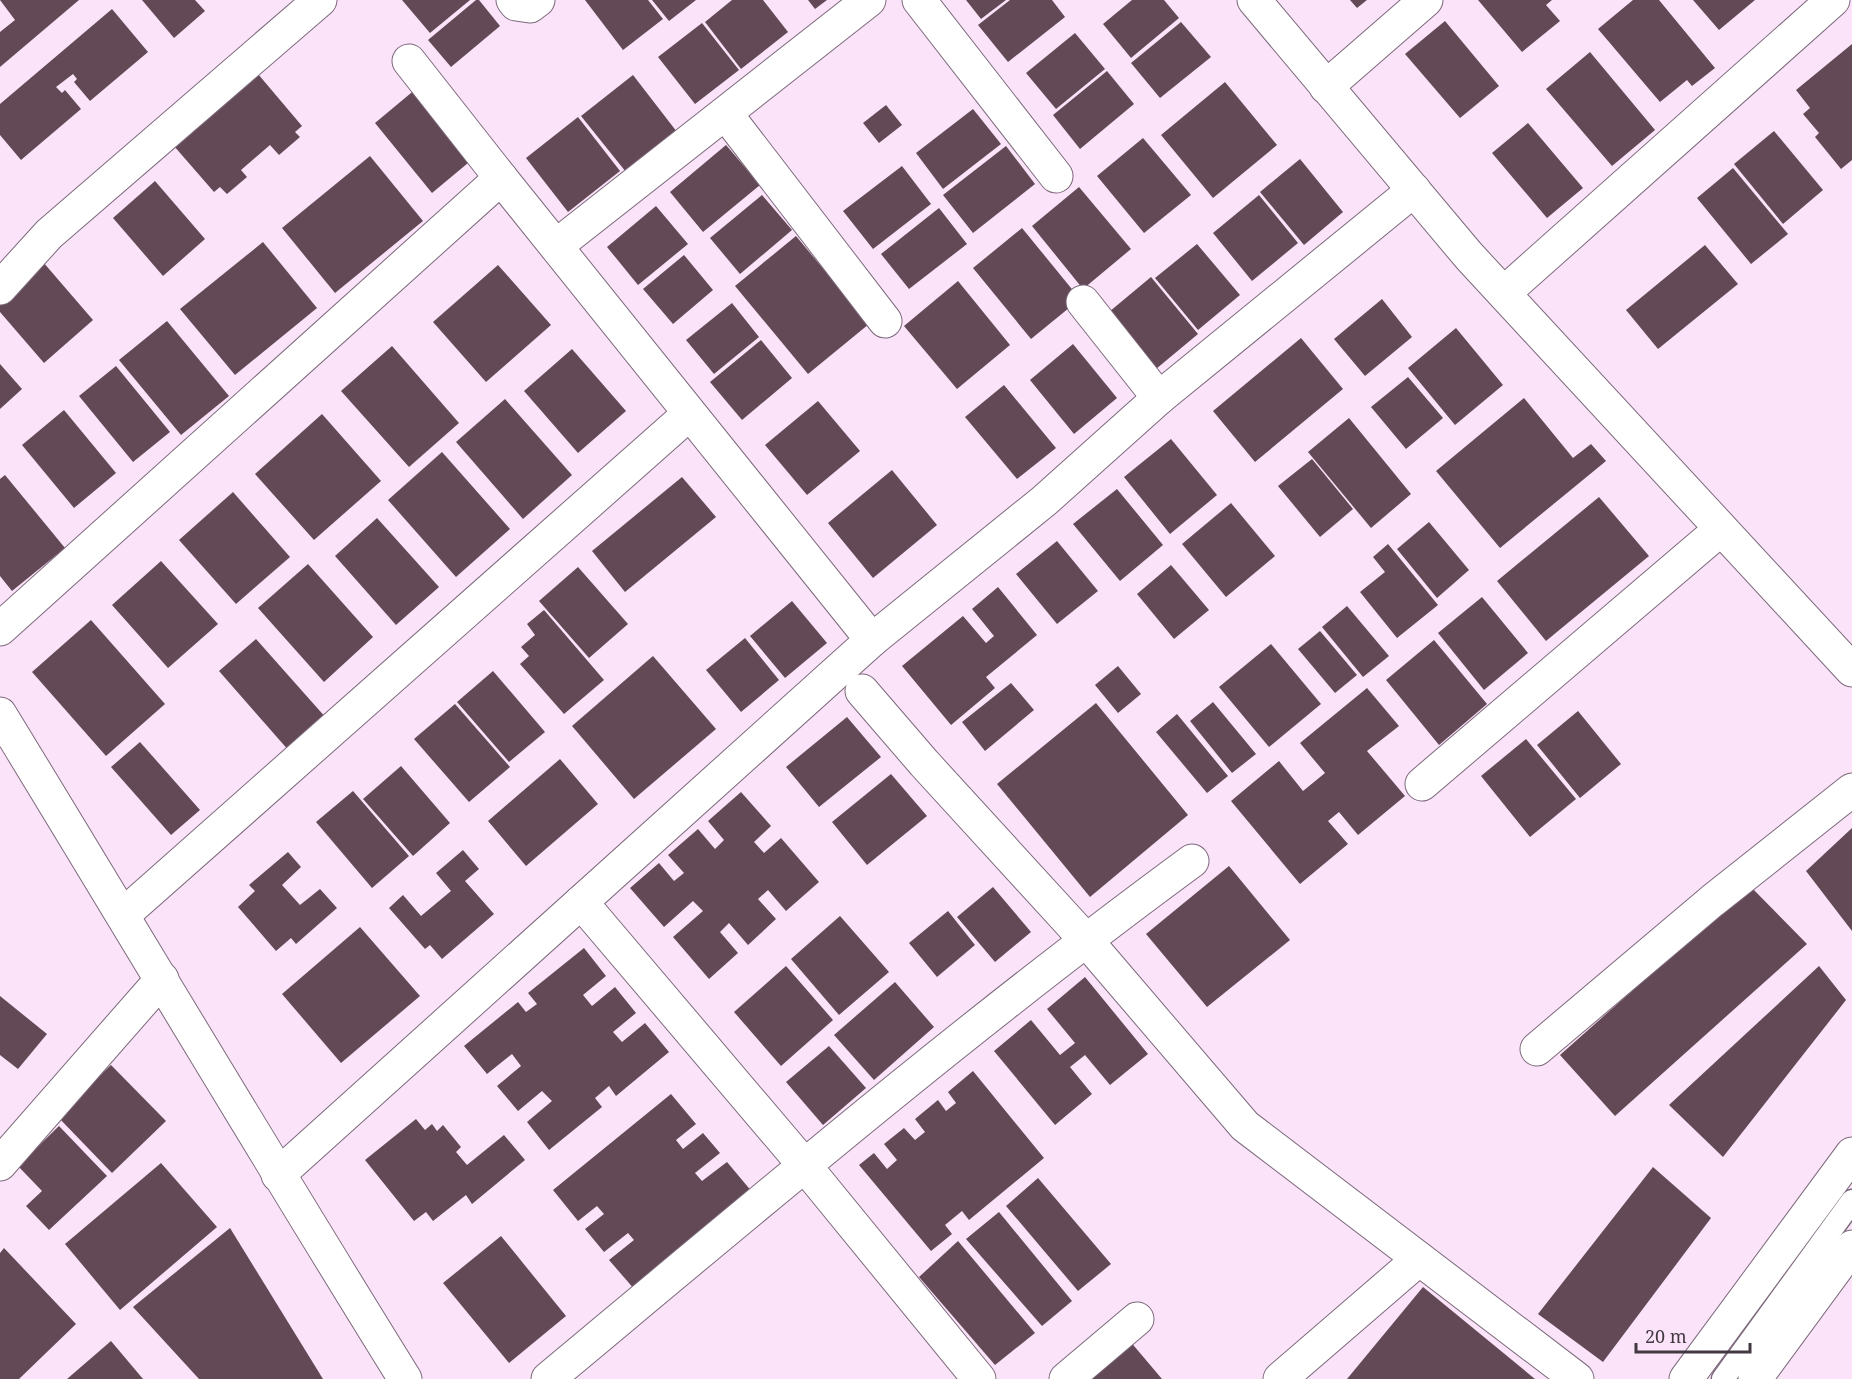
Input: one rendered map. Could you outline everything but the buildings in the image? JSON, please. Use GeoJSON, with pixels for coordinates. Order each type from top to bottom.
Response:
{"type":"FeatureCollection","features":[{"type":"Feature","properties":{"kind":"street"},"geometry":{"type":"LineString","coordinates":[[0,288],[49,234],[320,0]]}},
{"type":"Feature","properties":{"kind":"street"},"geometry":{"type":"LineString","coordinates":[[513,0],[516,4],[530,6],[538,0]]}},
{"type":"Feature","properties":{"kind":"street"},"geometry":{"type":"LineString","coordinates":[[556,246],[869,0]]}},
{"type":"Feature","properties":{"kind":"street"},"geometry":{"type":"LineString","coordinates":[[919,0],[1056,176]]}},
{"type":"Feature","properties":{"kind":"street"},"geometry":{"type":"LineString","coordinates":[[1254,0],[1469,256],[1852,670]]}},
{"type":"Feature","properties":{"kind":"street"},"geometry":{"type":"LineString","coordinates":[[1326,87],[1426,0]]}},
{"type":"Feature","properties":{"kind":"street"},"geometry":{"type":"LineString","coordinates":[[1504,292],[1833,0]]}},
{"type":"Feature","properties":{"kind":"street"},"geometry":{"type":"LineString","coordinates":[[409,61],[872,640]]}},
{"type":"Feature","properties":{"kind":"street"},"geometry":{"type":"LineString","coordinates":[[726,114],[885,321]]}},
{"type":"Feature","properties":{"kind":"street"},"geometry":{"type":"LineString","coordinates":[[0,629],[501,178]]}},
{"type":"Feature","properties":{"kind":"street"},"geometry":{"type":"LineString","coordinates":[[278,1175],[872,640],[1044,501],[1159,398],[1414,190]]}},
{"type":"Feature","properties":{"kind":"street"},"geometry":{"type":"LineString","coordinates":[[1083,302],[1159,398]]}},
{"type":"Feature","properties":{"kind":"street"},"geometry":{"type":"LineString","coordinates":[[123,915],[689,414]]}},
{"type":"Feature","properties":{"kind":"street"},"geometry":{"type":"LineString","coordinates":[[1422,784],[1721,529]]}},
{"type":"Feature","properties":{"kind":"street"},"geometry":{"type":"LineString","coordinates":[[862,691],[924,763],[1085,939],[1245,1126],[1576,1379]]}},
{"type":"Feature","properties":{"kind":"street"},"geometry":{"type":"LineString","coordinates":[[0,714],[162,979],[278,1175],[405,1379]]}},
{"type":"Feature","properties":{"kind":"street"},"geometry":{"type":"LineString","coordinates":[[1537,1049],[1712,901],[1852,790]]}},
{"type":"Feature","properties":{"kind":"street"},"geometry":{"type":"LineString","coordinates":[[548,1379],[805,1166],[1085,939],[1192,861]]}},
{"type":"Feature","properties":{"kind":"street"},"geometry":{"type":"LineString","coordinates":[[581,903],[805,1166],[979,1379]]}},
{"type":"Feature","properties":{"kind":"street"},"geometry":{"type":"LineString","coordinates":[[0,1164],[162,979]]}},
{"type":"Feature","properties":{"kind":"street"},"geometry":{"type":"LineString","coordinates":[[1686,1379],[1852,1154]]}},
{"type":"Feature","properties":{"kind":"street"},"geometry":{"type":"LineString","coordinates":[[1755,1379],[1852,1247]]}},
{"type":"Feature","properties":{"kind":"street"},"geometry":{"type":"LineString","coordinates":[[1280,1379],[1419,1259]]}},
{"type":"Feature","properties":{"kind":"street"},"geometry":{"type":"LineString","coordinates":[[1066,1379],[1137,1319]]}},
{"type":"Feature","properties":{"kind":"lane"},"geometry":{"type":"LineString","coordinates":[[1723,1379],[1852,1201]]}}]}
